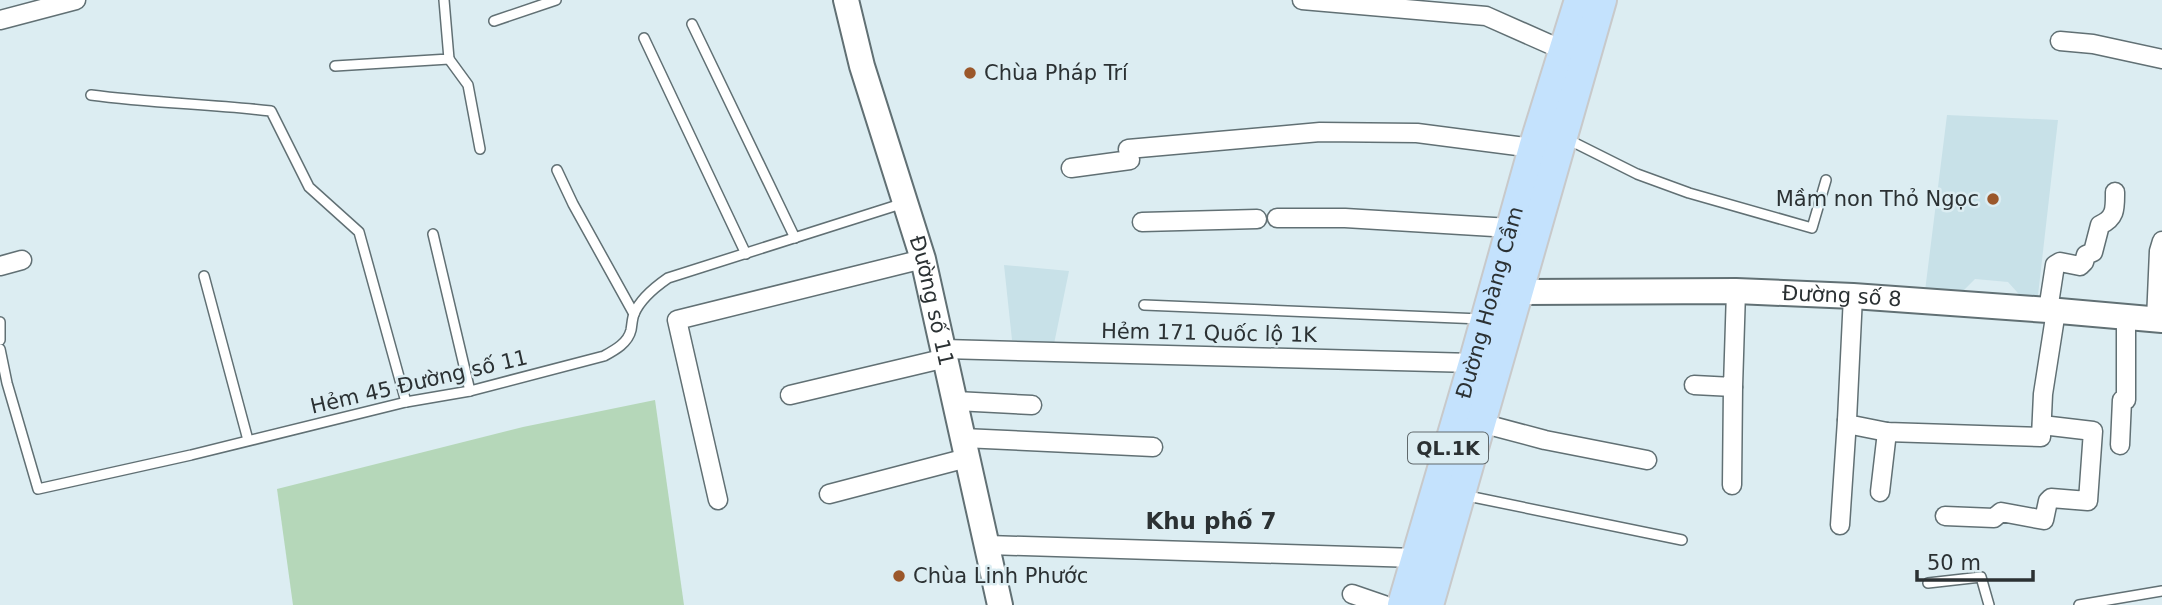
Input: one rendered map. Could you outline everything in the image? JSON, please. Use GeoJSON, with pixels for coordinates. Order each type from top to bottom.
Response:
{"type":"FeatureCollection","features":[{"type":"Feature","properties":{"kind":"main road","name":"Đường Hoàng Cầm"},"geometry":{"type":"LineString","coordinates":[[1427,604],[1481,423],[1506,292],[1510,228],[1579,0]]}},
{"type":"Feature","properties":{"kind":"main road","name":"Đường Hoàng Cầm"},"geometry":{"type":"LineString","coordinates":[[1427,604],[1416,558],[1485,320],[1506,292],[1564,138],[1602,0]]}},
{"type":"Feature","properties":{"kind":"street"},"geometry":{"type":"LineString","coordinates":[[0,20],[76,0]]}},
{"type":"Feature","properties":{"kind":"street","name":"Đường số 11"},"geometry":{"type":"LineString","coordinates":[[846,0],[862,66],[923,260],[1000,605]]}},
{"type":"Feature","properties":{"kind":"street"},"geometry":{"type":"LineString","coordinates":[[1303,0],[1486,16],[1564,51]]}},
{"type":"Feature","properties":{"kind":"street"},"geometry":{"type":"LineString","coordinates":[[2060,41],[2093,44],[2162,59]]}},
{"type":"Feature","properties":{"kind":"street"},"geometry":{"type":"LineString","coordinates":[[1071,168],[1130,160],[1128,149],[1320,132],[1417,133],[1533,148]]}},
{"type":"Feature","properties":{"kind":"street"},"geometry":{"type":"LineString","coordinates":[[2041,431],[2055,265],[2060,261],[2080,266],[2085,255],[2093,252],[2100,225],[2110,220],[2114,214],[2115,192]]}},
{"type":"Feature","properties":{"kind":"street"},"geometry":{"type":"LineString","coordinates":[[1278,218],[1345,218],[1510,228]]}},
{"type":"Feature","properties":{"kind":"street"},"geometry":{"type":"LineString","coordinates":[[1142,222],[1257,219]]}},
{"type":"Feature","properties":{"kind":"street"},"geometry":{"type":"LineString","coordinates":[[2159,320],[2159,251],[2162,242]]}},
{"type":"Feature","properties":{"kind":"street"},"geometry":{"type":"LineString","coordinates":[[0,266],[22,260]]}},
{"type":"Feature","properties":{"kind":"street"},"geometry":{"type":"LineString","coordinates":[[718,500],[677,320],[923,260]]}},
{"type":"Feature","properties":{"kind":"street"},"geometry":{"type":"LineString","coordinates":[[1732,485],[1736,291]]}},
{"type":"Feature","properties":{"kind":"street","name":"Đường số 8"},"geometry":{"type":"LineString","coordinates":[[1506,292],[1736,291],[1853,296],[2159,320]]}},
{"type":"Feature","properties":{"kind":"street"},"geometry":{"type":"LineString","coordinates":[[1840,525],[1853,296]]}},
{"type":"Feature","properties":{"kind":"street"},"geometry":{"type":"LineString","coordinates":[[2120,445],[2122,400],[2126,400],[2126,318]]}},
{"type":"Feature","properties":{"kind":"street","name":"Hẻm 171 Quốc lộ 1K"},"geometry":{"type":"LineString","coordinates":[[790,395],[945,354],[1474,363]]}},
{"type":"Feature","properties":{"kind":"street"},"geometry":{"type":"LineString","coordinates":[[1694,385],[1733,387]]}},
{"type":"Feature","properties":{"kind":"street"},"geometry":{"type":"LineString","coordinates":[[956,401],[1032,405]]}},
{"type":"Feature","properties":{"kind":"street"},"geometry":{"type":"LineString","coordinates":[[1848,421],[1852,425],[1887,432],[2093,431],[2088,501],[2051,498],[2044,520],[2001,512],[1994,518],[1945,516]]}},
{"type":"Feature","properties":{"kind":"street"},"geometry":{"type":"LineString","coordinates":[[1481,423],[1545,440],[1647,460]]}},
{"type":"Feature","properties":{"kind":"street"},"geometry":{"type":"LineString","coordinates":[[1880,492],[1887,432]]}},
{"type":"Feature","properties":{"kind":"street"},"geometry":{"type":"LineString","coordinates":[[829,494],[965,448],[1153,447]]}},
{"type":"Feature","properties":{"kind":"street"},"geometry":{"type":"LineString","coordinates":[[988,545],[1416,558]]}},
{"type":"Feature","properties":{"kind":"street"},"geometry":{"type":"LineString","coordinates":[[1352,594],[1384,605]]}},
{"type":"Feature","properties":{"kind":"lane"},"geometry":{"type":"LineString","coordinates":[[444,0],[449,59],[468,85],[480,149]]}},
{"type":"Feature","properties":{"kind":"lane"},"geometry":{"type":"LineString","coordinates":[[494,21],[556,0]]}},
{"type":"Feature","properties":{"kind":"lane"},"geometry":{"type":"LineString","coordinates":[[692,24],[795,238]]}},
{"type":"Feature","properties":{"kind":"lane"},"geometry":{"type":"LineString","coordinates":[[645,38],[746,254]]}},
{"type":"Feature","properties":{"kind":"lane"},"geometry":{"type":"LineString","coordinates":[[335,66],[449,59]]}},
{"type":"Feature","properties":{"kind":"lane"},"geometry":{"type":"LineString","coordinates":[[91,95],[271,111],[309,187],[359,232],[406,402]]}},
{"type":"Feature","properties":{"kind":"lane"},"geometry":{"type":"LineString","coordinates":[[1564,138],[1637,174],[1689,193],[1812,228],[1826,180]]}},
{"type":"Feature","properties":{"kind":"lane"},"geometry":{"type":"LineString","coordinates":[[557,170],[634,314]]}},
{"type":"Feature","properties":{"kind":"lane","name":"Hẻm 45 Đường số 11"},"geometry":{"type":"LineString","coordinates":[[0,349],[7,383],[38,489],[191,455],[406,402],[470,390],[604,356],[620,346],[630,334],[634,314],[654,288],[668,278],[905,203]]}},
{"type":"Feature","properties":{"kind":"lane"},"geometry":{"type":"LineString","coordinates":[[433,234],[470,390]]}},
{"type":"Feature","properties":{"kind":"lane"},"geometry":{"type":"LineString","coordinates":[[204,276],[248,440]]}},
{"type":"Feature","properties":{"kind":"lane"},"geometry":{"type":"LineString","coordinates":[[1144,305],[1485,320]]}},
{"type":"Feature","properties":{"kind":"lane"},"geometry":{"type":"LineString","coordinates":[[0,321],[0,340]]}},
{"type":"Feature","properties":{"kind":"lane"},"geometry":{"type":"LineString","coordinates":[[1461,495],[1682,540]]}},
{"type":"Feature","properties":{"kind":"lane"},"geometry":{"type":"LineString","coordinates":[[1928,583],[1981,577],[1989,605]]}},
{"type":"Feature","properties":{"kind":"lane"},"geometry":{"type":"LineString","coordinates":[[2079,605],[2162,592]]}},
{"type":"Feature","properties":{"kind":"shaded area","name":"Mầm non Thỏ Ngọc"},"geometry":{"type":"Polygon","coordinates":[[[1947,115],[2058,120],[2037,304],[2026,302],[2008,282],[1975,279],[1960,294],[1925,291],[1947,115]]]}},
{"type":"Feature","properties":{"kind":"shaded area"},"geometry":{"type":"Polygon","coordinates":[[[1004,265],[1069,271],[1054,344],[1012,340],[1004,265]]]}},
{"type":"Feature","properties":{"kind":"green space"},"geometry":{"type":"Polygon","coordinates":[[[655,400],[684,605],[293,605],[277,489],[523,427],[655,400]]]}},
{"type":"Feature","properties":{"kind":"place","name":"Chùa Pháp Trí"},"geometry":{"type":"Point","coordinates":[970,73]}},
{"type":"Feature","properties":{"kind":"place","name":"Mầm non Thỏ Ngọc"},"geometry":{"type":"Point","coordinates":[1993,199]}},
{"type":"Feature","properties":{"kind":"place","name":"Chùa Linh Phước"},"geometry":{"type":"Point","coordinates":[899,576]}},
{"type":"Feature","properties":{"kind":"district","name":"Khu phố 7"},"geometry":{"type":"Point","coordinates":[1211,521]}}]}
